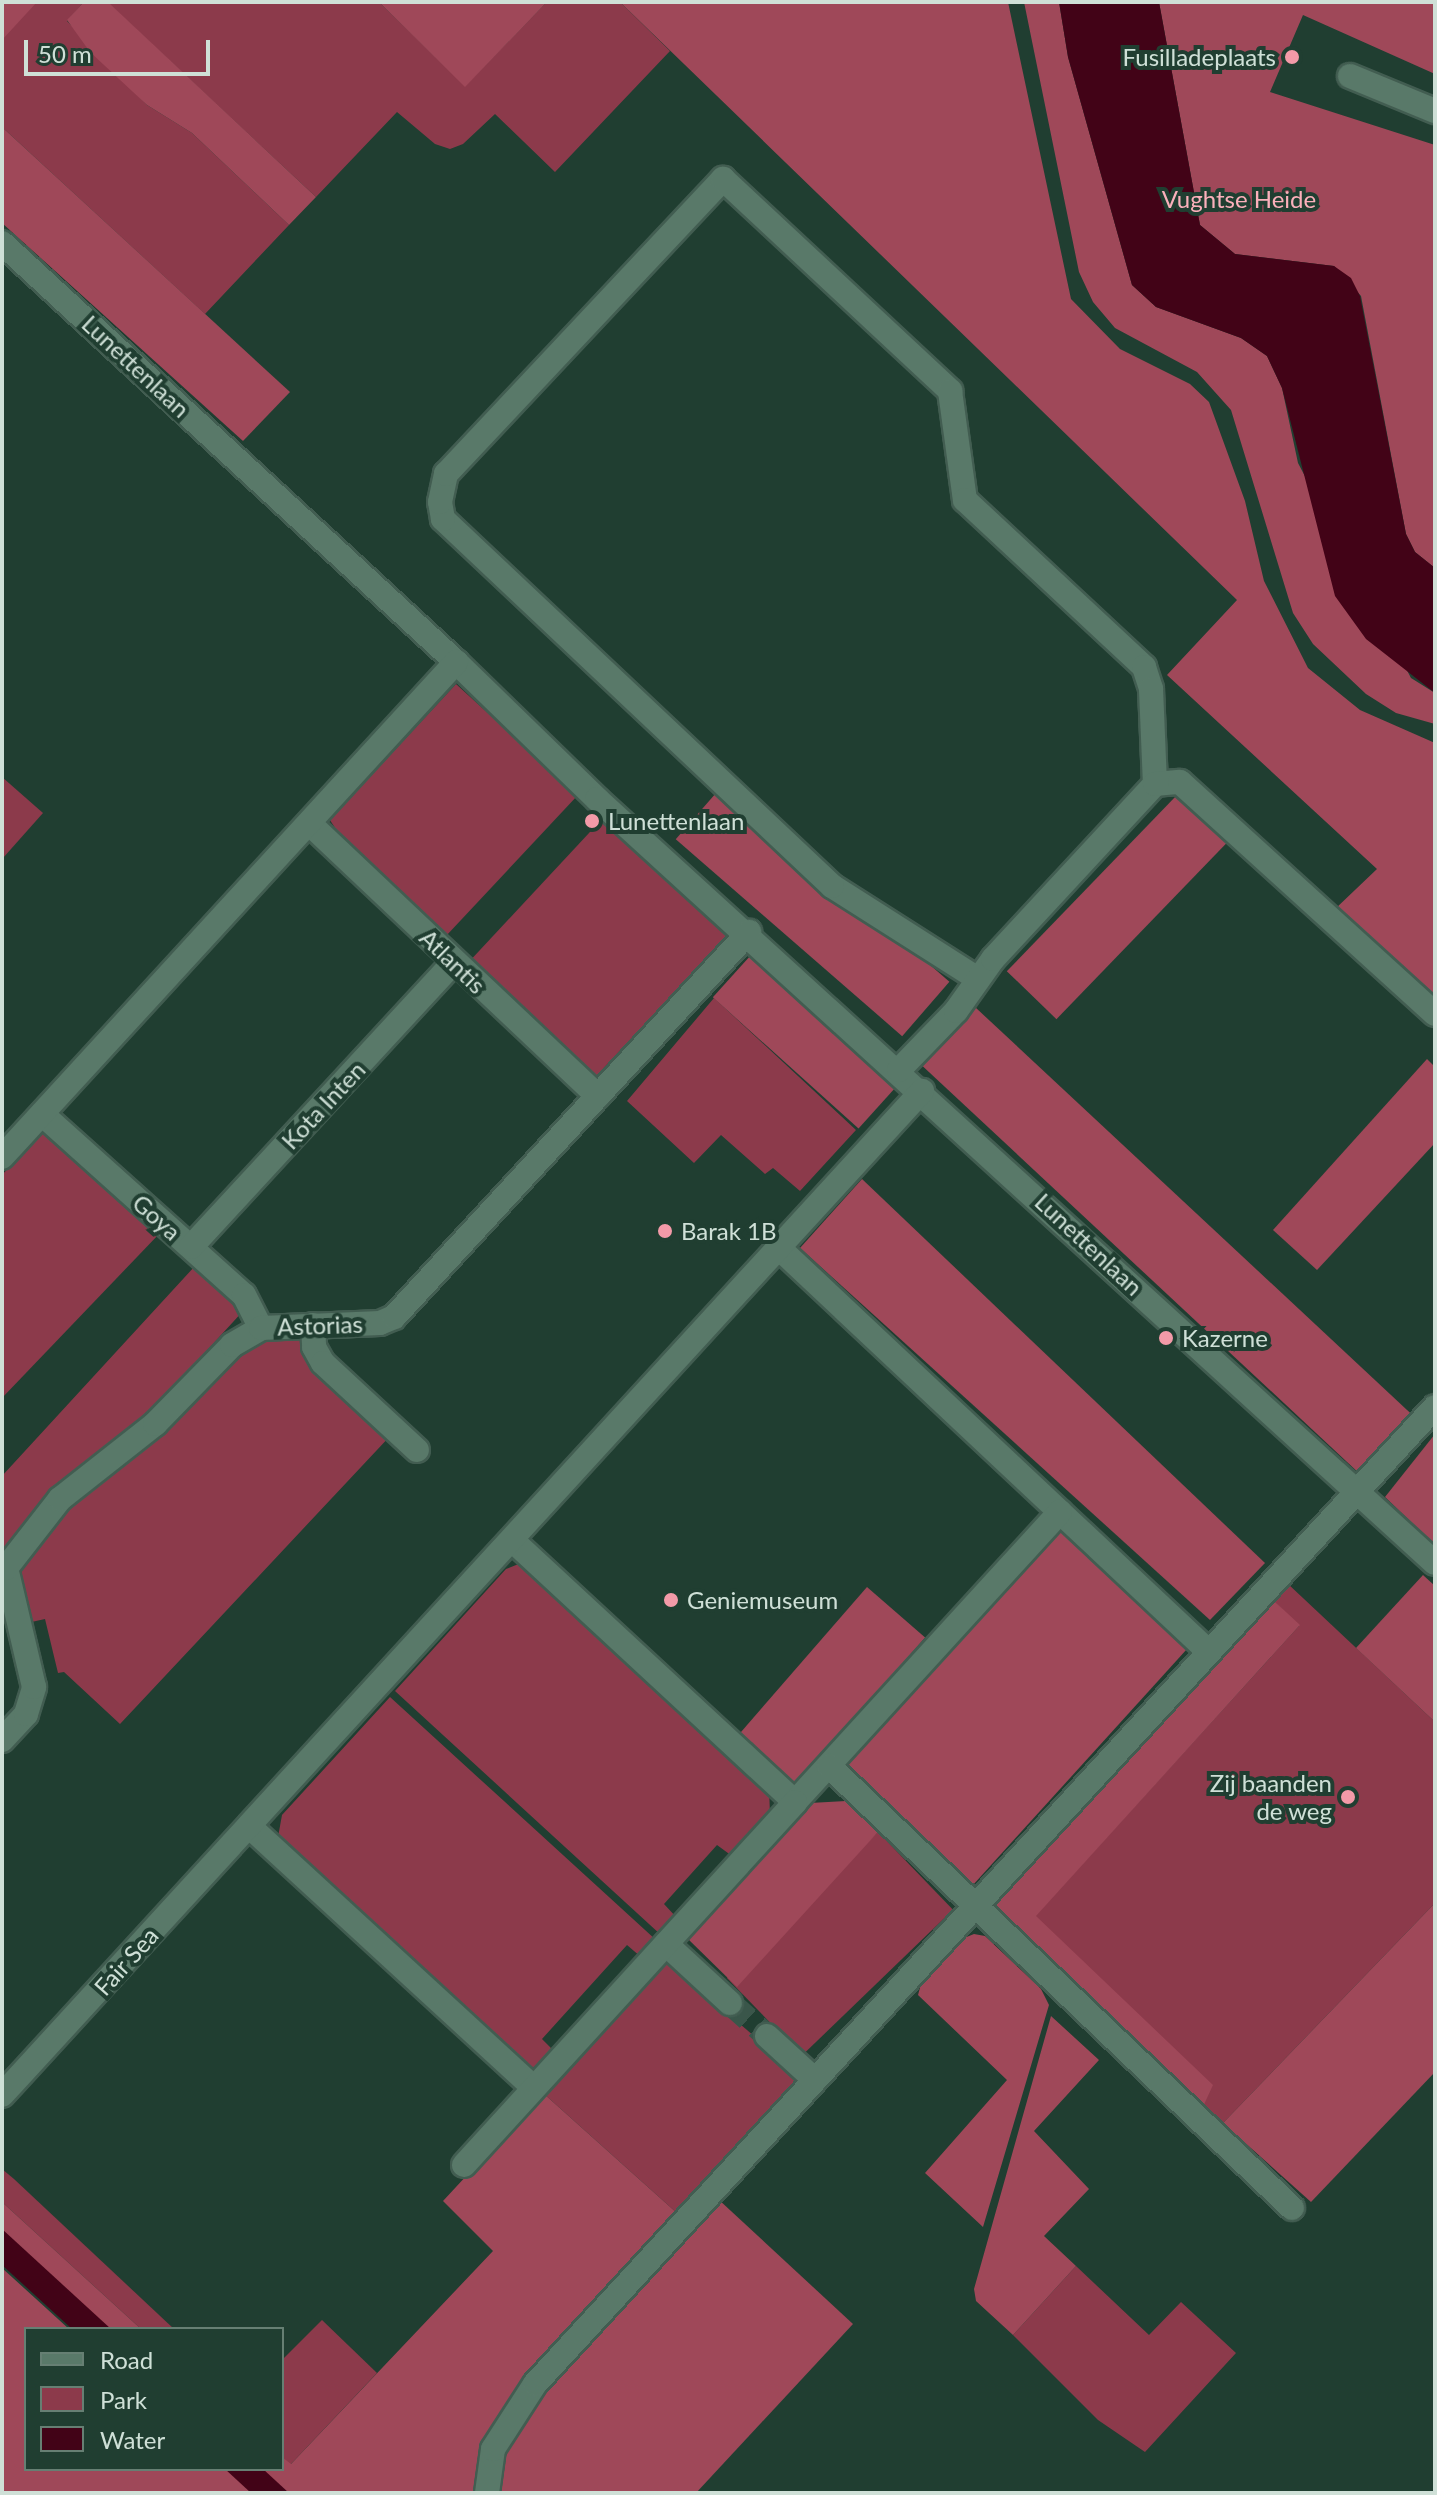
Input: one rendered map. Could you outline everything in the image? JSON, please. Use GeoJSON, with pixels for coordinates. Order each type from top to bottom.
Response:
{"type":"FeatureCollection","features":[{"type":"Feature","properties":{"kind":"street"},"geometry":{"type":"LineString","coordinates":[[1350,76],[1435,111]]}},
{"type":"Feature","properties":{"kind":"street"},"geometry":{"type":"LineString","coordinates":[[978,979],[832,886],[443,519],[440,502],[446,474],[723,179],[950,391],[965,500],[1144,667],[1151,689],[1155,784]]}},
{"type":"Feature","properties":{"kind":"street","name":"Lunettenlaan"},"geometry":{"type":"LineString","coordinates":[[2,243],[456,662],[597,799],[749,932],[1435,1563]]}},
{"type":"Feature","properties":{"kind":"street"},"geometry":{"type":"LineString","coordinates":[[2,1157],[456,662]]}},
{"type":"Feature","properties":{"kind":"street"},"geometry":{"type":"LineString","coordinates":[[899,1070],[956,1011],[978,979],[1155,784],[1180,782],[1435,1014]]}},
{"type":"Feature","properties":{"kind":"street","name":"Atlantis"},"geometry":{"type":"LineString","coordinates":[[310,824],[598,1096]]}},
{"type":"Feature","properties":{"kind":"street","name":"Astorias"},"geometry":{"type":"LineString","coordinates":[[2,1740],[26,1714],[34,1687],[4,1567],[60,1499],[155,1424],[232,1345],[261,1328],[380,1323],[394,1317],[749,932]]}},
{"type":"Feature","properties":{"kind":"street","name":"Kota Inten"},"geometry":{"type":"LineString","coordinates":[[191,1247],[454,962]]}},
{"type":"Feature","properties":{"kind":"street","name":"Fair Sea"},"geometry":{"type":"LineString","coordinates":[[2,2095],[922,1091]]}},
{"type":"Feature","properties":{"kind":"street","name":"Goya"},"geometry":{"type":"LineString","coordinates":[[42,1114],[244,1295],[261,1328]]}},
{"type":"Feature","properties":{"kind":"street"},"geometry":{"type":"LineString","coordinates":[[779,1248],[1209,1652]]}},
{"type":"Feature","properties":{"kind":"street"},"geometry":{"type":"LineString","coordinates":[[313,1325],[314,1347],[323,1363],[417,1450]]}},
{"type":"Feature","properties":{"kind":"street"},"geometry":{"type":"LineString","coordinates":[[487,2493],[493,2449],[535,2384],[1435,1407]]}},
{"type":"Feature","properties":{"kind":"street"},"geometry":{"type":"LineString","coordinates":[[464,2165],[1060,1512]]}},
{"type":"Feature","properties":{"kind":"street"},"geometry":{"type":"LineString","coordinates":[[512,1540],[795,1802]]}},
{"type":"Feature","properties":{"kind":"street"},"geometry":{"type":"LineString","coordinates":[[829,1766],[973,1908],[1292,2208]]}},
{"type":"Feature","properties":{"kind":"street"},"geometry":{"type":"LineString","coordinates":[[249,1826],[533,2087]]}},
{"type":"Feature","properties":{"kind":"street"},"geometry":{"type":"LineString","coordinates":[[666,1944],[730,2003]]}},
{"type":"Feature","properties":{"kind":"street"},"geometry":{"type":"LineString","coordinates":[[767,2036],[815,2080]]}},
{"type":"Feature","properties":{"kind":"green space"},"geometry":{"type":"Polygon","coordinates":[[[2,2],[84,2],[67,21],[147,105],[192,133],[289,225],[205,314],[2,127],[2,2]]]}},
{"type":"Feature","properties":{"kind":"green space"},"geometry":{"type":"Polygon","coordinates":[[[2,2],[37,2],[2,40],[2,2]]]}},
{"type":"Feature","properties":{"kind":"green space"},"geometry":{"type":"Polygon","coordinates":[[[84,2],[109,3],[316,197],[289,225],[192,133],[147,105],[90,52],[67,20],[84,2]]]}},
{"type":"Feature","properties":{"kind":"green space"},"geometry":{"type":"Polygon","coordinates":[[[107,2],[379,2],[465,86],[547,2],[620,2],[670,51],[555,172],[495,114],[463,144],[450,149],[435,144],[397,112],[316,197],[107,2]]]}},
{"type":"Feature","properties":{"kind":"green space"},"geometry":{"type":"Polygon","coordinates":[[[379,2],[547,2],[465,87],[379,2]]]}},
{"type":"Feature","properties":{"kind":"green space"},"geometry":{"type":"Polygon","coordinates":[[[620,2],[1008,2],[1071,299],[1120,349],[1190,384],[1209,402],[1245,501],[1264,581],[1308,668],[1360,710],[1435,743],[1435,1001],[1334,910],[1377,869],[1167,675],[1237,600],[620,2]]]}},
{"type":"Feature","properties":{"kind":"green space"},"geometry":{"type":"Polygon","coordinates":[[[1024,2],[1059,2],[1068,57],[1132,285],[1156,307],[1241,338],[1267,356],[1282,388],[1298,463],[1411,678],[1435,693],[1435,724],[1396,713],[1366,694],[1313,644],[1293,613],[1231,410],[1197,372],[1115,328],[1093,302],[1079,272],[1024,2]]]}},
{"type":"Feature","properties":{"kind":"green space","name":"Vughtse Heide"},"geometry":{"type":"Polygon","coordinates":[[[1159,2],[1435,2],[1435,74],[1303,15],[1270,92],[1435,145],[1435,568],[1415,552],[1406,534],[1361,296],[1334,266],[1235,254],[1200,225],[1159,2]]]}},
{"type":"Feature","properties":{"kind":"green space"},"geometry":{"type":"Polygon","coordinates":[[[2,127],[290,392],[243,441],[2,223],[2,127]]]}},
{"type":"Feature","properties":{"kind":"green space"},"geometry":{"type":"Polygon","coordinates":[[[456,684],[578,795],[446,936],[342,839],[330,820],[456,684]]]}},
{"type":"Feature","properties":{"kind":"green space"},"geometry":{"type":"Polygon","coordinates":[[[2,777],[43,813],[3,858],[2,857],[2,777]]]}},
{"type":"Feature","properties":{"kind":"green space"},"geometry":{"type":"Polygon","coordinates":[[[723,785],[949,982],[902,1036],[676,839],[723,785]]]}},
{"type":"Feature","properties":{"kind":"green space"},"geometry":{"type":"Polygon","coordinates":[[[1177,795],[1227,843],[1056,1019],[1007,971],[1177,795]]]}},
{"type":"Feature","properties":{"kind":"green space"},"geometry":{"type":"Polygon","coordinates":[[[603,818],[728,935],[596,1076],[471,959],[603,818]]]}},
{"type":"Feature","properties":{"kind":"green space"},"geometry":{"type":"Polygon","coordinates":[[[751,955],[897,1086],[859,1129],[713,997],[751,955]]]}},
{"type":"Feature","properties":{"kind":"green space"},"geometry":{"type":"Polygon","coordinates":[[[714,998],[856,1130],[800,1191],[773,1168],[765,1174],[721,1135],[694,1163],[627,1101],[714,998]]]}},
{"type":"Feature","properties":{"kind":"green space"},"geometry":{"type":"Polygon","coordinates":[[[975,1007],[1415,1417],[1361,1475],[921,1065],[975,1007]]]}},
{"type":"Feature","properties":{"kind":"green space"},"geometry":{"type":"Polygon","coordinates":[[[1427,1059],[1435,1067],[1435,1143],[1317,1270],[1273,1230],[1427,1059]]]}},
{"type":"Feature","properties":{"kind":"green space"},"geometry":{"type":"Polygon","coordinates":[[[47,1133],[160,1233],[2,1398],[2,1175],[38,1135],[47,1133]]]}},
{"type":"Feature","properties":{"kind":"green space"},"geometry":{"type":"Polygon","coordinates":[[[862,1179],[1265,1563],[1210,1620],[800,1248],[862,1179]]]}},
{"type":"Feature","properties":{"kind":"green space"},"geometry":{"type":"Polygon","coordinates":[[[195,1266],[244,1310],[146,1417],[92,1456],[2,1551],[2,1476],[195,1266]]]}},
{"type":"Feature","properties":{"kind":"green space"},"geometry":{"type":"Polygon","coordinates":[[[299,1335],[392,1434],[120,1724],[64,1672],[58,1673],[45,1619],[27,1623],[19,1576],[22,1559],[36,1536],[230,1359],[265,1336],[299,1335]]]}},
{"type":"Feature","properties":{"kind":"green space"},"geometry":{"type":"Polygon","coordinates":[[[1435,1434],[1435,1545],[1385,1497],[1435,1434]]]}},
{"type":"Feature","properties":{"kind":"green space"},"geometry":{"type":"Polygon","coordinates":[[[1060,1524],[1183,1639],[1187,1649],[973,1885],[843,1763],[1060,1524]]]}},
{"type":"Feature","properties":{"kind":"green space"},"geometry":{"type":"Polygon","coordinates":[[[521,1563],[769,1787],[770,1815],[732,1856],[717,1845],[664,1904],[677,1918],[661,1935],[395,1691],[506,1569],[521,1563]]]}},
{"type":"Feature","properties":{"kind":"green space"},"geometry":{"type":"Polygon","coordinates":[[[1423,1575],[1435,1586],[1435,1722],[1356,1648],[1423,1575]]]}},
{"type":"Feature","properties":{"kind":"green space"},"geometry":{"type":"Polygon","coordinates":[[[1287,1583],[1435,1722],[1435,1903],[1223,2123],[1201,2111],[1035,1916],[1299,1626],[1272,1599],[1287,1583]]]}},
{"type":"Feature","properties":{"kind":"green space"},"geometry":{"type":"Polygon","coordinates":[[[867,1587],[925,1638],[797,1785],[738,1735],[867,1587]]]}},
{"type":"Feature","properties":{"kind":"green space"},"geometry":{"type":"Polygon","coordinates":[[[1272,1599],[1300,1625],[1036,1916],[1213,2085],[1201,2111],[986,1912],[1272,1599]]]}},
{"type":"Feature","properties":{"kind":"green space"},"geometry":{"type":"Polygon","coordinates":[[[390,1697],[656,1940],[641,1957],[627,1945],[542,2039],[555,2052],[537,2067],[524,2067],[278,1837],[282,1815],[390,1697]]]}},
{"type":"Feature","properties":{"kind":"green space"},"geometry":{"type":"Polygon","coordinates":[[[846,1801],[878,1832],[737,1987],[687,1938],[810,1803],[846,1801]]]}},
{"type":"Feature","properties":{"kind":"green space"},"geometry":{"type":"Polygon","coordinates":[[[878,1832],[953,1910],[802,2056],[727,1978],[878,1832]]]}},
{"type":"Feature","properties":{"kind":"green space"},"geometry":{"type":"Polygon","coordinates":[[[1435,1903],[1435,2072],[1311,2202],[1223,2123],[1435,1903]]]}},
{"type":"Feature","properties":{"kind":"green space"},"geometry":{"type":"Polygon","coordinates":[[[974,1934],[985,1936],[1041,1989],[1049,2005],[983,2227],[925,2173],[1007,2080],[918,1995],[921,1984],[964,1938],[974,1934]]]}},
{"type":"Feature","properties":{"kind":"green space"},"geometry":{"type":"Polygon","coordinates":[[[669,1963],[804,2079],[678,2214],[543,2093],[658,1968],[669,1963]]]}},
{"type":"Feature","properties":{"kind":"green space"},"geometry":{"type":"Polygon","coordinates":[[[1051,2016],[1099,2060],[1034,2131],[1089,2189],[1044,2236],[1076,2266],[1013,2335],[976,2301],[974,2289],[1051,2016]]]}},
{"type":"Feature","properties":{"kind":"green space"},"geometry":{"type":"Polygon","coordinates":[[[543,2093],[678,2214],[548,2359],[477,2493],[274,2493],[249,2471],[284,2471],[284,2459],[291,2464],[493,2251],[443,2201],[543,2093]]]}},
{"type":"Feature","properties":{"kind":"green space"},"geometry":{"type":"Polygon","coordinates":[[[2,2169],[172,2327],[139,2327],[2,2202],[2,2169]]]}},
{"type":"Feature","properties":{"kind":"green space"},"geometry":{"type":"Polygon","coordinates":[[[718,2199],[853,2324],[696,2493],[496,2493],[502,2452],[520,2416],[718,2199]]]}},
{"type":"Feature","properties":{"kind":"green space"},"geometry":{"type":"Polygon","coordinates":[[[2,2202],[139,2327],[93,2327],[2,2244],[2,2202]]]}},
{"type":"Feature","properties":{"kind":"green space"},"geometry":{"type":"Polygon","coordinates":[[[1076,2266],[1149,2335],[1181,2302],[1236,2353],[1145,2452],[1098,2420],[1013,2335],[1076,2266]]]}},
{"type":"Feature","properties":{"kind":"green space"},"geometry":{"type":"Polygon","coordinates":[[[2,2268],[67,2327],[24,2327],[24,2471],[229,2471],[255,2493],[2,2493],[2,2268]]]}},
{"type":"Feature","properties":{"kind":"green space"},"geometry":{"type":"Polygon","coordinates":[[[322,2320],[377,2373],[290,2465],[284,2459],[284,2358],[322,2320]]]}},
{"type":"Feature","properties":{"kind":"water"},"geometry":{"type":"Polygon","coordinates":[[[1059,2],[1159,2],[1200,225],[1235,254],[1334,266],[1351,278],[1360,296],[1406,534],[1415,552],[1435,568],[1435,693],[1366,639],[1335,596],[1282,388],[1267,356],[1241,338],[1156,307],[1132,285],[1068,57],[1059,2]]]}},
{"type":"Feature","properties":{"kind":"water"},"geometry":{"type":"Polygon","coordinates":[[[2,2229],[109,2327],[70,2327],[2,2265],[2,2229]]]}},
{"type":"Feature","properties":{"kind":"water"},"geometry":{"type":"Polygon","coordinates":[[[227,2471],[265,2471],[289,2493],[251,2493],[227,2471]]]}},
{"type":"Feature","properties":{"kind":"tunnel"},"geometry":{"type":"LineString","coordinates":[[730,2003],[767,2036]]}},
{"type":"Feature","properties":{"kind":"place","name":"Fusilladeplaats"},"geometry":{"type":"Point","coordinates":[1292,57]}},
{"type":"Feature","properties":{"kind":"place","name":"Lunettenlaan"},"geometry":{"type":"Point","coordinates":[592,821]}},
{"type":"Feature","properties":{"kind":"place","name":"Barak 1B"},"geometry":{"type":"Point","coordinates":[665,1231]}},
{"type":"Feature","properties":{"kind":"place","name":"Kazerne"},"geometry":{"type":"Point","coordinates":[1166,1338]}},
{"type":"Feature","properties":{"kind":"place","name":"Geniemuseum"},"geometry":{"type":"Point","coordinates":[671,1600]}},
{"type":"Feature","properties":{"kind":"place","name":"Zij baanden de weg"},"geometry":{"type":"Point","coordinates":[1348,1797]}}]}
